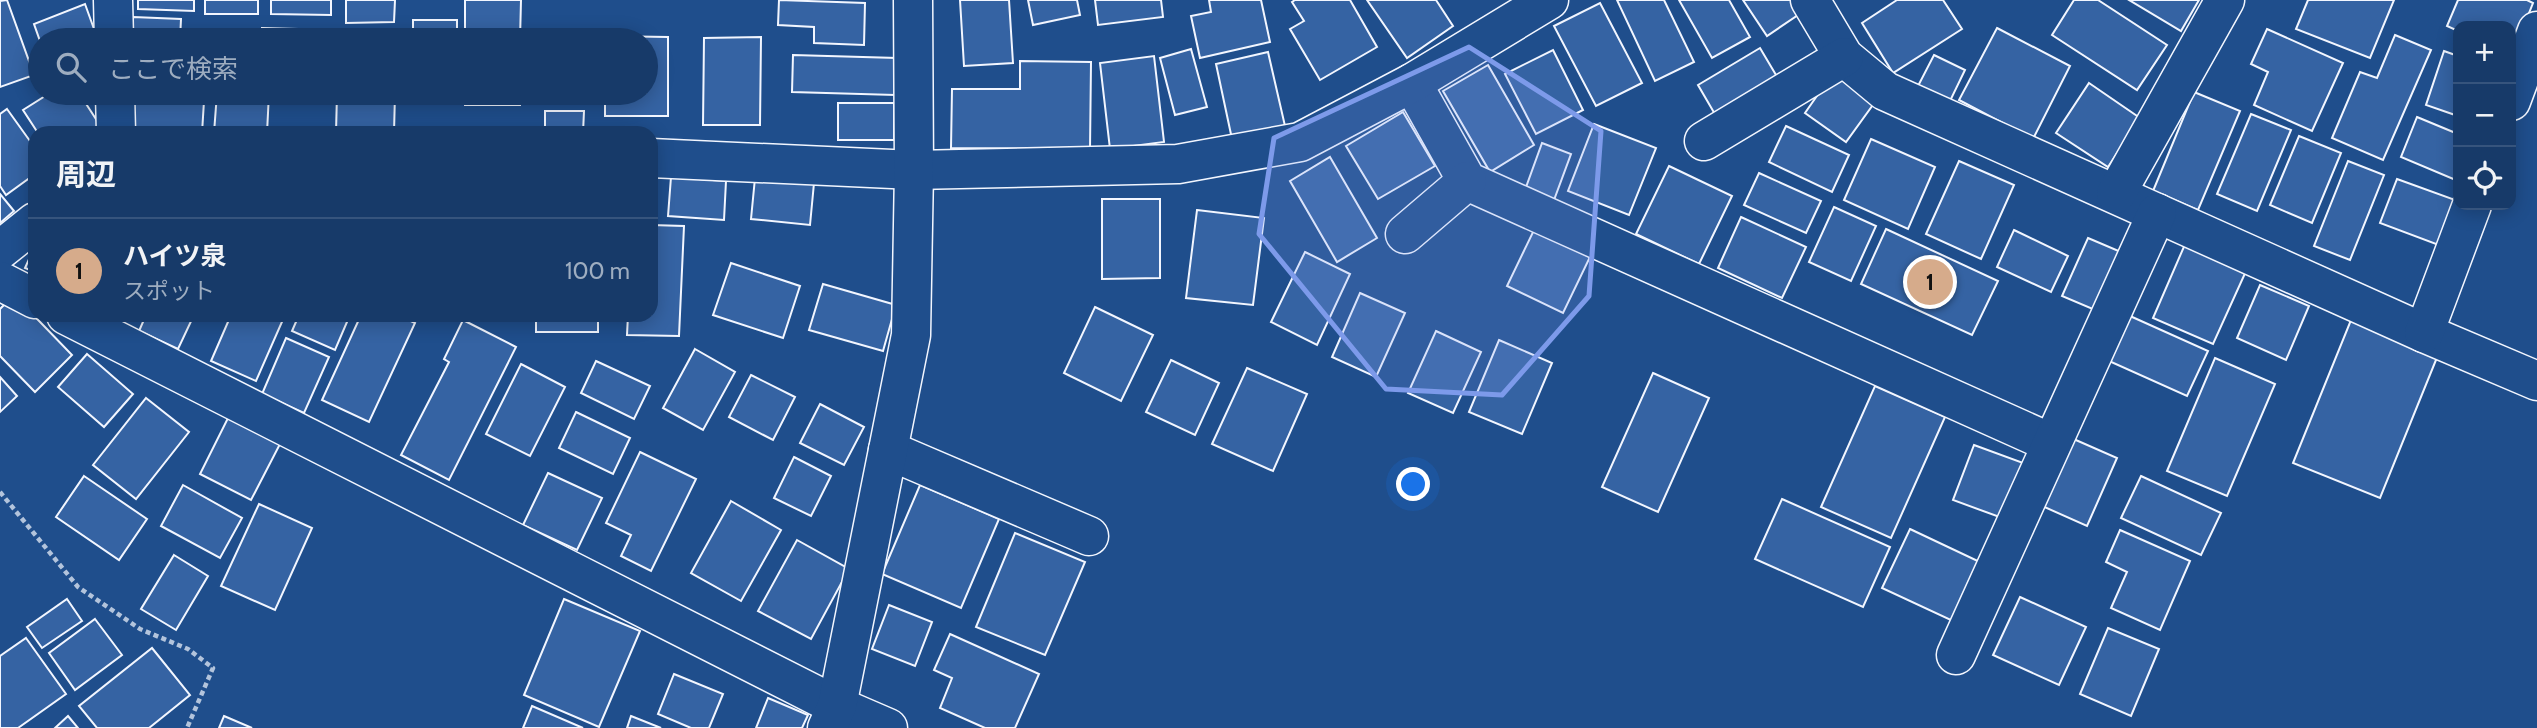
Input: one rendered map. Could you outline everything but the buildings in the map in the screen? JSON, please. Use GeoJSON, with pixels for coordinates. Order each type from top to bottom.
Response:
{"type":"FeatureCollection","features":[{"type":"Feature","properties":{"kind":"street"},"geometry":{"type":"LineString","coordinates":[[113,0],[114,28]]}},
{"type":"Feature","properties":{"kind":"street"},"geometry":{"type":"LineString","coordinates":[[832,717],[911,335],[913,0]]}},
{"type":"Feature","properties":{"kind":"street"},"geometry":{"type":"LineString","coordinates":[[658,158],[914,170],[1178,164],[1300,142],[1412,83],[1549,0]]}},
{"type":"Feature","properties":{"kind":"street"},"geometry":{"type":"LineString","coordinates":[[1810,0],[1844,57],[1885,91],[2537,381]]}},
{"type":"Feature","properties":{"kind":"street"},"geometry":{"type":"LineString","coordinates":[[2116,194],[2225,0]]}},
{"type":"Feature","properties":{"kind":"street"},"geometry":{"type":"LineString","coordinates":[[2516,88],[2537,31]]}},
{"type":"Feature","properties":{"kind":"street"},"geometry":{"type":"LineString","coordinates":[[1704,141],[1844,57]]}},
{"type":"Feature","properties":{"kind":"street"},"geometry":{"type":"LineString","coordinates":[[1412,83],[1467,181],[2050,443]]}},
{"type":"Feature","properties":{"kind":"street"},"geometry":{"type":"LineString","coordinates":[[115,105],[116,126]]}},
{"type":"Feature","properties":{"kind":"street"},"geometry":{"type":"LineString","coordinates":[[1405,234],[1467,181]]}},
{"type":"Feature","properties":{"kind":"street"},"geometry":{"type":"LineString","coordinates":[[2424,333],[2470,210]]}},
{"type":"Feature","properties":{"kind":"street"},"geometry":{"type":"LineString","coordinates":[[1956,655],[2050,443],[2157,214]]}},
{"type":"Feature","properties":{"kind":"street"},"geometry":{"type":"LineString","coordinates":[[0,250],[28,228]]}},
{"type":"Feature","properties":{"kind":"street"},"geometry":{"type":"LineString","coordinates":[[0,281],[28,295]]}},
{"type":"Feature","properties":{"kind":"street"},"geometry":{"type":"LineString","coordinates":[[79,322],[832,717],[888,728]]}},
{"type":"Feature","properties":{"kind":"street"},"geometry":{"type":"LineString","coordinates":[[888,450],[1088,536]]}},
{"type":"Feature","properties":{"kind":"path"},"geometry":{"type":"LineString","coordinates":[[0,492],[78,587],[139,629],[188,649],[213,668],[187,728]]}},
{"type":"Feature","properties":{"kind":"highlighted area"},"geometry":{"type":"Polygon","coordinates":[[[1469,47],[1601,131],[1589,296],[1502,395],[1386,389],[1259,234],[1274,138],[1469,47]]]}},
{"type":"Feature","properties":{"kind":"place","name":"ハイツ泉"},"geometry":{"type":"Point","coordinates":[1930,282]}}]}
